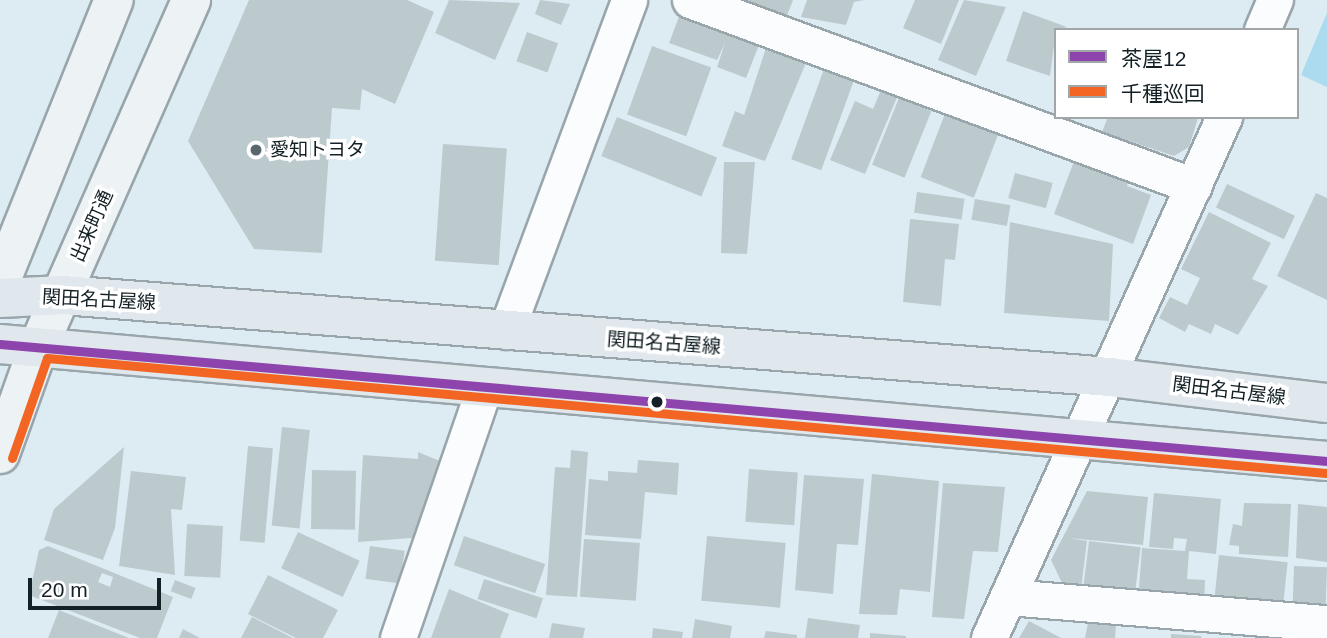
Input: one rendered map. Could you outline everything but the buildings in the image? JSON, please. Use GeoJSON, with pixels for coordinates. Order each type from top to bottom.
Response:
{"type":"FeatureCollection","features":[{"type":"Feature","properties":{"kind":"main road"},"geometry":{"type":"LineString","coordinates":[[0,283],[114,0]]}},
{"type":"Feature","properties":{"kind":"main road","name":"出来町通"},"geometry":{"type":"LineString","coordinates":[[0,454],[39,345],[191,0]]}},
{"type":"Feature","properties":{"kind":"main road","name":"関田名古屋線"},"geometry":{"type":"LineString","coordinates":[[0,298],[63,295],[1109,377],[1327,403]]}},
{"type":"Feature","properties":{"kind":"main road"},"geometry":{"type":"LineString","coordinates":[[0,344],[39,345],[484,388],[1078,437],[1327,461]]}},
{"type":"Feature","properties":{"kind":"street"},"geometry":{"type":"LineString","coordinates":[[506,331],[629,0]]}},
{"type":"Feature","properties":{"kind":"street"},"geometry":{"type":"LineString","coordinates":[[690,0],[1194,186]]}},
{"type":"Feature","properties":{"kind":"street"},"geometry":{"type":"LineString","coordinates":[[1263,28],[1275,0]]}},
{"type":"Feature","properties":{"kind":"street"},"geometry":{"type":"LineString","coordinates":[[989,638],[1223,119]]}},
{"type":"Feature","properties":{"kind":"street"},"geometry":{"type":"LineString","coordinates":[[398,638],[484,388]]}},
{"type":"Feature","properties":{"kind":"street"},"geometry":{"type":"LineString","coordinates":[[1007,597],[1327,623]]}},
{"type":"Feature","properties":{"kind":"shaded area"},"geometry":{"type":"Polygon","coordinates":[[[1327,13],[1327,87],[1301,75],[1327,13]]]}},
{"type":"Feature","properties":{"kind":"transit line","name":"茶屋12"},"geometry":{"type":"LineString","coordinates":[[0,344],[1327,461]]}},
{"type":"Feature","properties":{"kind":"transit line","name":"千種巡回"},"geometry":{"type":"LineString","coordinates":[[12,458],[47,358],[1326,473]]}},
{"type":"Feature","properties":{"kind":"place","name":"愛知トヨタ"},"geometry":{"type":"Point","coordinates":[256,150]}}]}
